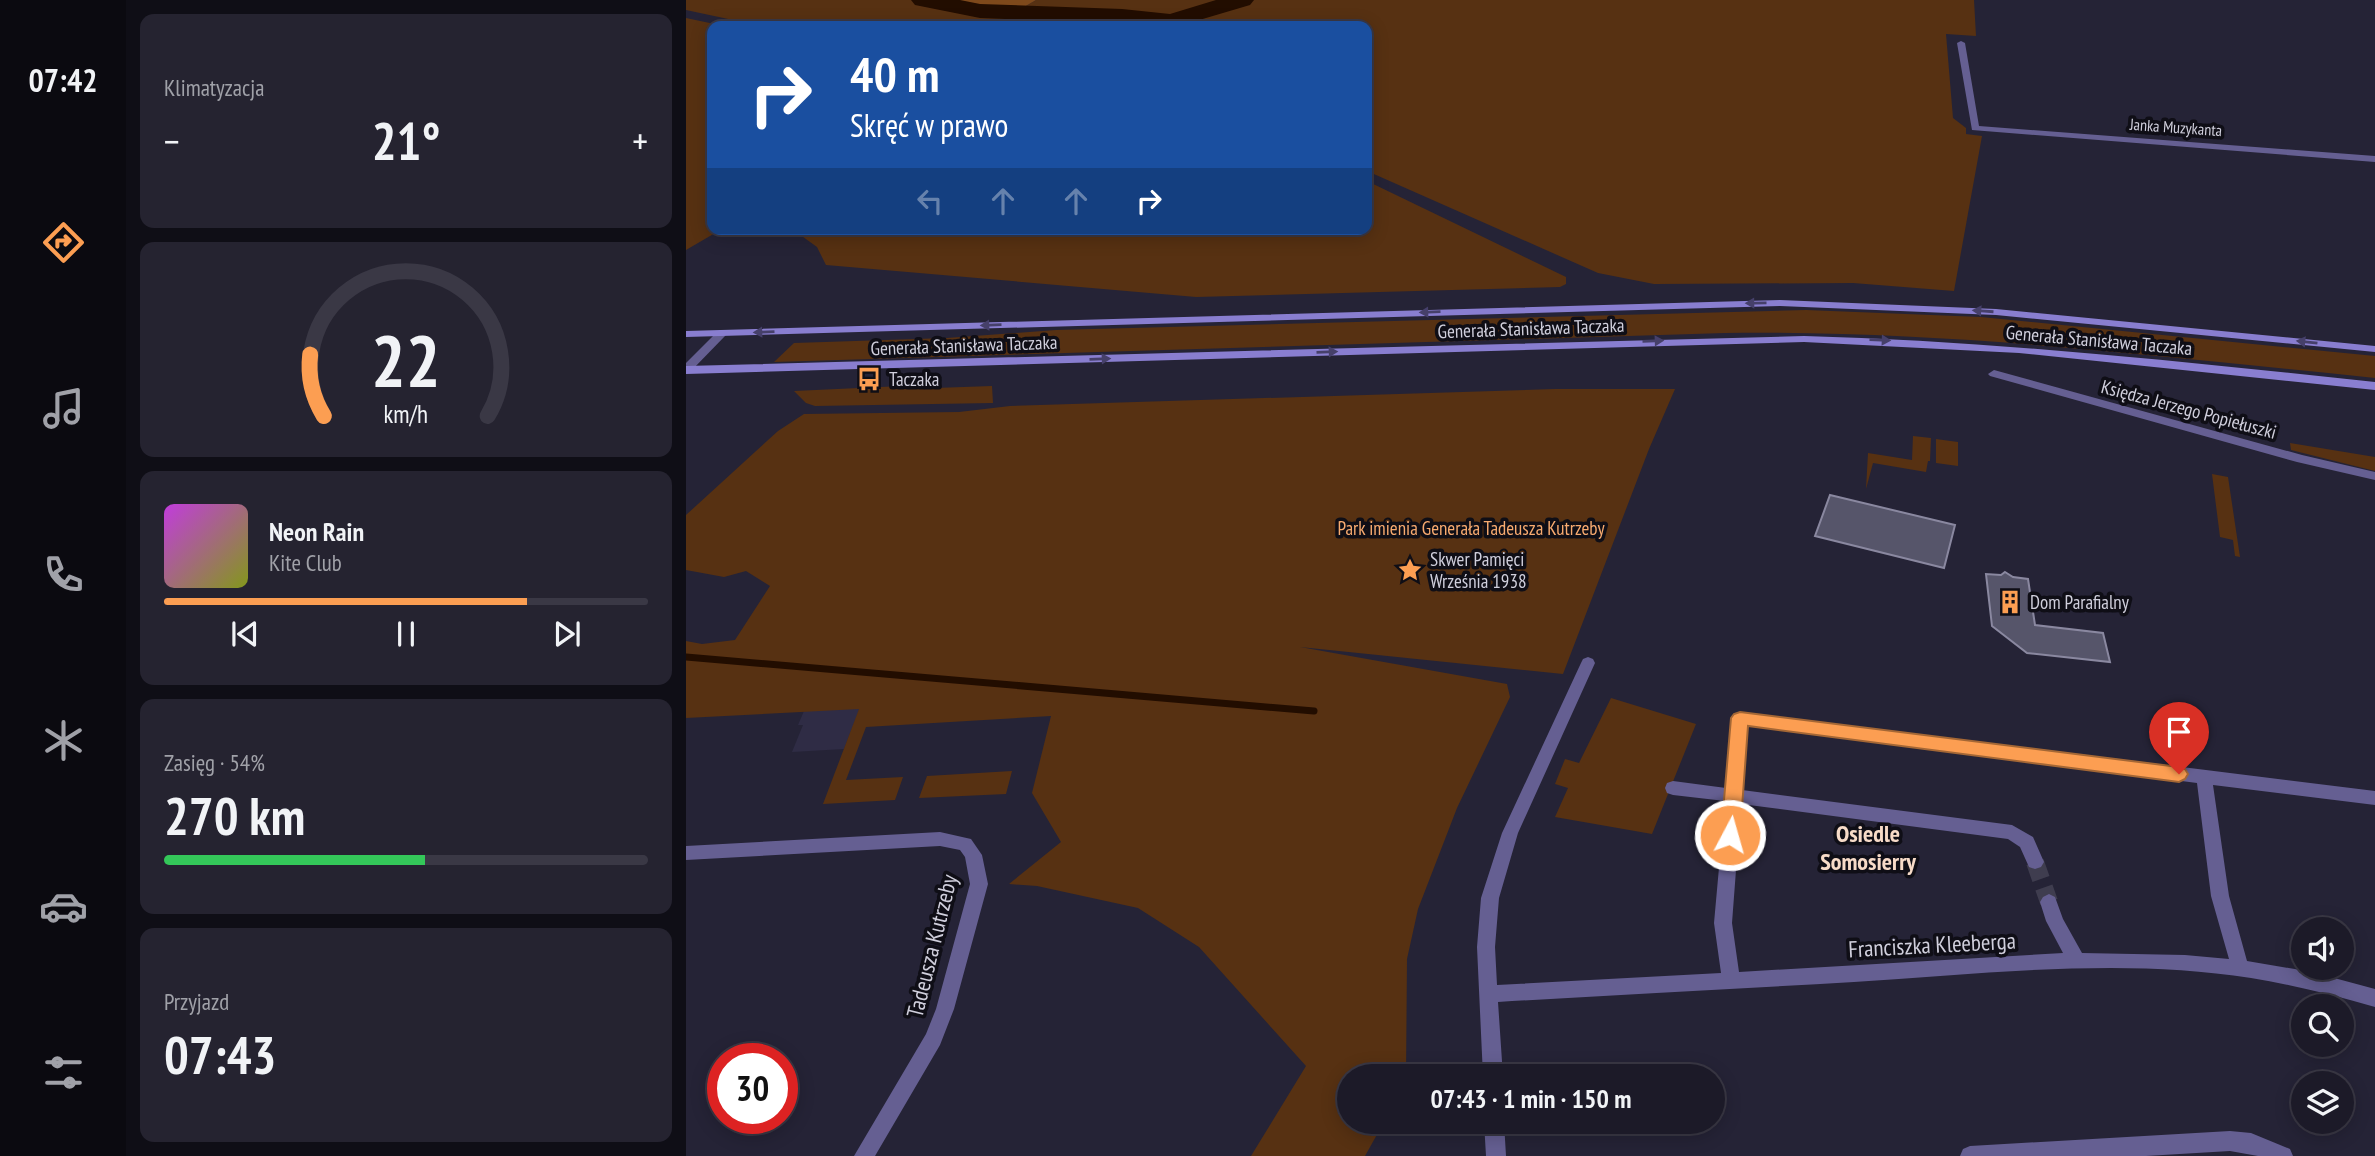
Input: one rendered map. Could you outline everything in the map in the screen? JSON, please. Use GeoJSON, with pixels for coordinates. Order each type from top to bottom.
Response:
{"type":"FeatureCollection","features":[{"type":"Feature","properties":{"kind":"main road","name":"Generała Stanisława Taczaka"},"geometry":{"type":"LineString","coordinates":[[686,334],[1805,303],[2036,316],[2375,349]]}},
{"type":"Feature","properties":{"kind":"main road","name":"Generała Stanisława Taczaka"},"geometry":{"type":"LineString","coordinates":[[686,370],[1791,339],[1993,347],[2375,386]]}},
{"type":"Feature","properties":{"kind":"street","name":"Janka Muzykanta"},"geometry":{"type":"LineString","coordinates":[[1961,43],[1975,128],[2375,159]]}},
{"type":"Feature","properties":{"kind":"street"},"geometry":{"type":"LineString","coordinates":[[686,370],[722,334]]}},
{"type":"Feature","properties":{"kind":"street","name":"Księdza Jerzego Popiełuszki"},"geometry":{"type":"LineString","coordinates":[[1994,374],[2289,456],[2375,476]]}},
{"type":"Feature","properties":{"kind":"street"},"geometry":{"type":"LineString","coordinates":[[1492,1064],[1486,921],[1496,874],[1510,833],[1588,663]]}},
{"type":"Feature","properties":{"kind":"street"},"geometry":{"type":"LineString","coordinates":[[1731,981],[1723,923],[1740,718],[2375,798]]}},
{"type":"Feature","properties":{"kind":"street"},"geometry":{"type":"LineString","coordinates":[[2204,777],[2220,896],[2240,967]]}},
{"type":"Feature","properties":{"kind":"street"},"geometry":{"type":"LineString","coordinates":[[1673,788],[2012,832],[2027,842],[2035,862]]}},
{"type":"Feature","properties":{"kind":"street","name":"Tadeusza Kutrzeby"},"geometry":{"type":"LineString","coordinates":[[686,853],[940,839],[965,844],[973,855],[979,884],[945,1009],[933,1039],[913,1076],[864,1156]]}},
{"type":"Feature","properties":{"kind":"street"},"geometry":{"type":"LineString","coordinates":[[2049,902],[2055,921],[2077,962]]}},
{"type":"Feature","properties":{"kind":"street","name":"Franciszka Kleeberga"},"geometry":{"type":"LineString","coordinates":[[1489,994],[2153,959],[2240,967],[2319,982],[2375,998]]}},
{"type":"Feature","properties":{"kind":"street"},"geometry":{"type":"LineString","coordinates":[[1495,1134],[1496,1156]]}},
{"type":"Feature","properties":{"kind":"street"},"geometry":{"type":"LineString","coordinates":[[1970,1156],[2230,1141],[2251,1143],[2283,1156]]}},
{"type":"Feature","properties":{"kind":"shaded area"},"geometry":{"type":"Polygon","coordinates":[[[920,0],[1036,0],[1014,13],[978,11],[920,0]]]}},
{"type":"Feature","properties":{"kind":"shaded area"},"geometry":{"type":"Polygon","coordinates":[[[860,708],[844,749],[792,752],[803,725],[798,725],[804,711],[860,708]]]}},
{"type":"Feature","properties":{"kind":"green space"},"geometry":{"type":"Polygon","coordinates":[[[686,0],[920,0],[978,11],[1014,13],[1036,0],[1235,0],[1165,21],[738,21],[686,10],[686,0]]]}},
{"type":"Feature","properties":{"kind":"green space"},"geometry":{"type":"Polygon","coordinates":[[[1254,0],[1974,0],[1976,36],[1946,34],[1953,118],[1966,128],[1966,134],[1982,136],[1954,291],[1853,283],[1654,284],[1598,273],[1372,173],[1372,21],[1186,21],[1254,0]]]}},
{"type":"Feature","properties":{"kind":"green space"},"geometry":{"type":"Polygon","coordinates":[[[686,18],[707,22],[707,235],[712,235],[686,250],[686,18]]]}},
{"type":"Feature","properties":{"kind":"green space"},"geometry":{"type":"Polygon","coordinates":[[[1372,183],[1566,277],[1566,284],[1560,287],[1196,297],[826,265],[817,247],[800,235],[1372,235],[1372,183]]]}},
{"type":"Feature","properties":{"kind":"green space"},"geometry":{"type":"Polygon","coordinates":[[[1806,310],[1981,317],[2375,356],[2375,378],[2050,346],[1807,333],[1725,333],[774,362],[794,343],[947,338],[1056,330],[1806,310]]]}},
{"type":"Feature","properties":{"kind":"green space"},"geometry":{"type":"Polygon","coordinates":[[[924,385],[935,388],[992,386],[993,403],[815,406],[806,403],[794,391],[924,385]]]}},
{"type":"Feature","properties":{"kind":"green space","name":"Park imienia Generała Tadeusza Kutrzeby"},"geometry":{"type":"Polygon","coordinates":[[[1555,389],[1675,389],[1649,449],[1563,674],[1300,647],[1507,684],[1510,697],[1457,808],[1418,909],[1407,959],[1406,1064],[1337,1064],[1337,1134],[1377,1134],[1365,1156],[1251,1156],[1306,1066],[1199,947],[1138,908],[1037,886],[1009,884],[1061,842],[1032,793],[1051,716],[866,727],[846,780],[903,777],[895,800],[823,804],[859,709],[686,718],[686,641],[702,644],[735,640],[770,586],[746,571],[724,577],[686,570],[686,515],[778,431],[804,414],[959,412],[1010,406],[1555,389]]]}},
{"type":"Feature","properties":{"kind":"green space"},"geometry":{"type":"Polygon","coordinates":[[[1913,436],[1931,438],[1930,461],[1926,472],[1873,463],[1866,489],[1868,453],[1912,460],[1913,436]]]}},
{"type":"Feature","properties":{"kind":"green space"},"geometry":{"type":"Polygon","coordinates":[[[1936,439],[1958,442],[1958,466],[1936,463],[1936,439]]]}},
{"type":"Feature","properties":{"kind":"green space"},"geometry":{"type":"Polygon","coordinates":[[[2290,443],[2375,457],[2375,471],[2291,450],[2290,443]]]}},
{"type":"Feature","properties":{"kind":"green space"},"geometry":{"type":"Polygon","coordinates":[[[2212,474],[2228,477],[2240,557],[2235,556],[2233,540],[2220,537],[2212,474]]]}},
{"type":"Feature","properties":{"kind":"green space"},"geometry":{"type":"Polygon","coordinates":[[[1611,698],[1696,724],[1652,834],[1555,817],[1568,788],[1555,784],[1565,759],[1579,763],[1611,698]]]}},
{"type":"Feature","properties":{"kind":"green space"},"geometry":{"type":"Polygon","coordinates":[[[1012,771],[1006,794],[919,798],[927,776],[1012,771]]]}},
{"type":"Feature","properties":{"kind":"building"},"geometry":{"type":"Polygon","coordinates":[[[1830,495],[1955,525],[1944,568],[1815,536],[1830,495]]]}},
{"type":"Feature","properties":{"kind":"building","name":"Dom Parafialny"},"geometry":{"type":"Polygon","coordinates":[[[2005,572],[2013,577],[2028,579],[2035,625],[2103,633],[2110,662],[2027,653],[1992,626],[1986,574],[2001,575],[2005,572]]]}},
{"type":"Feature","properties":{"kind":"waterway"},"geometry":{"type":"LineString","coordinates":[[923,0],[980,11],[1122,16],[1171,21],[1242,0]]}},
{"type":"Feature","properties":{"kind":"waterway"},"geometry":{"type":"LineString","coordinates":[[686,657],[1314,711]]}},
{"type":"Feature","properties":{"kind":"tunnel"},"geometry":{"type":"LineString","coordinates":[[2035,862],[2049,902]]}},
{"type":"Feature","properties":{"kind":"place","name":"Taczaka"},"geometry":{"type":"Point","coordinates":[869,379]}},
{"type":"Feature","properties":{"kind":"place","name":"Skwer Pamięci Września 1938"},"geometry":{"type":"Point","coordinates":[1410,570]}},
{"type":"Feature","properties":{"kind":"place","name":"Dom Parafialny"},"geometry":{"type":"Point","coordinates":[2010,602]}},
{"type":"Feature","properties":{"kind":"district","name":"Osiedle Somosierry"},"geometry":{"type":"Point","coordinates":[1868,848]}},
{"type":"Feature","properties":{"kind":"route"},"geometry":{"type":"LineString","coordinates":[[1730,835],[1740,718],[2179,774]]}}]}
